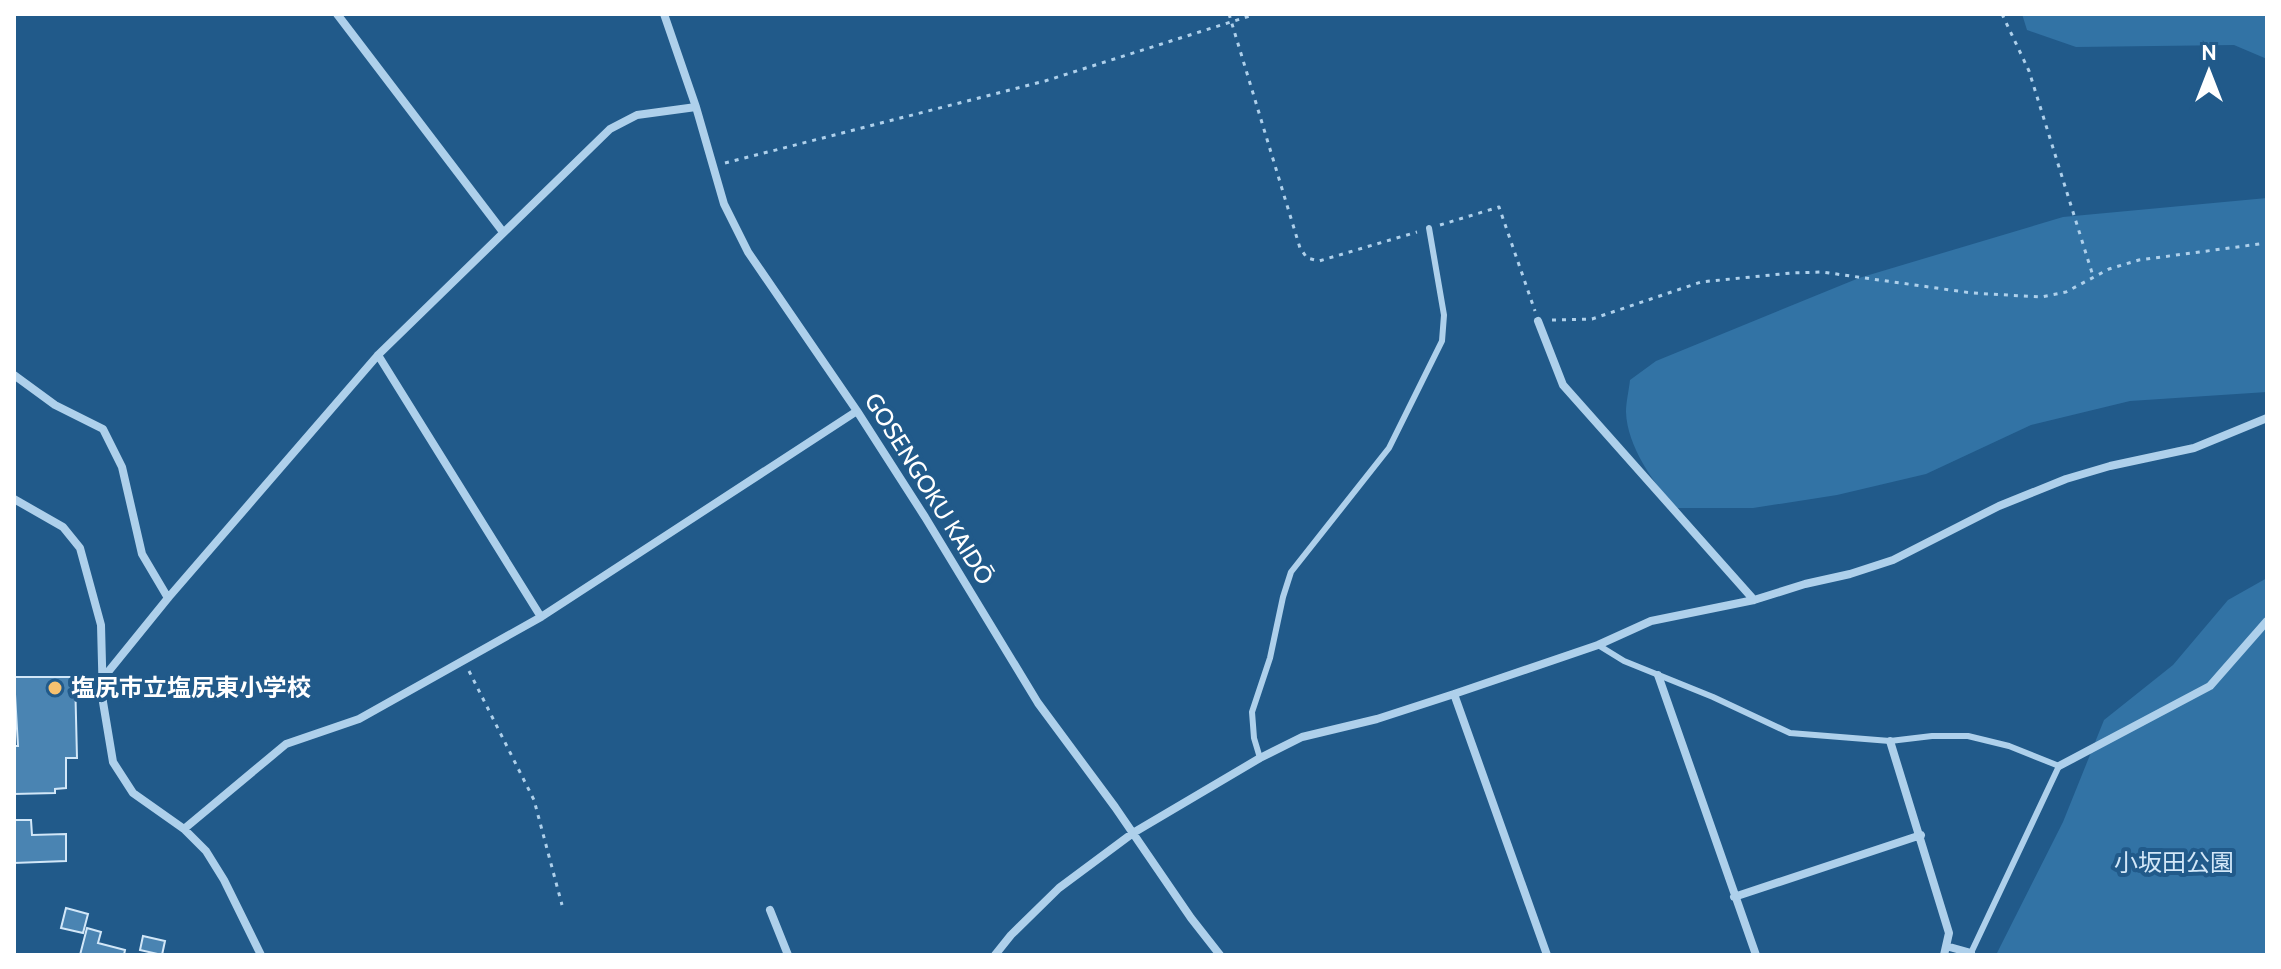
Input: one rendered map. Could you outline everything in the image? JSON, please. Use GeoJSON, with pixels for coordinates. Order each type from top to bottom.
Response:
{"type":"FeatureCollection","features":[{"type":"Feature","properties":{"kind":"street"},"geometry":{"type":"LineString","coordinates":[[337,14],[503,232]]}},
{"type":"Feature","properties":{"kind":"street","name":"GOSENGOKU KAIDŌ"},"geometry":{"type":"LineString","coordinates":[[664,14],[696,107],[724,204],[748,252],[857,411],[1038,703],[1220,955]]}},
{"type":"Feature","properties":{"kind":"street"},"geometry":{"type":"LineString","coordinates":[[104,677],[168,598],[378,355],[503,232],[610,129],[637,115],[696,107]]}},
{"type":"Feature","properties":{"kind":"street"},"geometry":{"type":"LineString","coordinates":[[1538,321],[1563,385],[1754,600]]}},
{"type":"Feature","properties":{"kind":"street"},"geometry":{"type":"LineString","coordinates":[[378,355],[541,617]]}},
{"type":"Feature","properties":{"kind":"street"},"geometry":{"type":"LineString","coordinates":[[14,375],[55,405],[103,429],[122,467],[142,554],[168,598]]}},
{"type":"Feature","properties":{"kind":"street"},"geometry":{"type":"LineString","coordinates":[[184,829],[286,744],[359,719],[541,617],[857,411]]}},
{"type":"Feature","properties":{"kind":"street"},"geometry":{"type":"LineString","coordinates":[[995,955],[1059,888],[1133,833],[1260,758],[1302,737],[1377,719],[1454,694],[1598,645],[1651,621],[1754,600],[1893,560],[1999,506],[2066,479],[2194,448],[2267,418]]}},
{"type":"Feature","properties":{"kind":"street"},"geometry":{"type":"LineString","coordinates":[[14,499],[63,527],[80,548],[101,625],[103,702],[113,762],[133,793],[184,829],[206,851],[261,955]]}},
{"type":"Feature","properties":{"kind":"street"},"geometry":{"type":"LineString","coordinates":[[2059,766],[2210,686],[2267,621]]}},
{"type":"Feature","properties":{"kind":"street"},"geometry":{"type":"LineString","coordinates":[[1658,675],[1756,955]]}},
{"type":"Feature","properties":{"kind":"street"},"geometry":{"type":"LineString","coordinates":[[1454,694],[1547,955]]}},
{"type":"Feature","properties":{"kind":"street"},"geometry":{"type":"LineString","coordinates":[[1890,741],[1949,933],[1945,950],[1971,954]]}},
{"type":"Feature","properties":{"kind":"street"},"geometry":{"type":"LineString","coordinates":[[1734,897],[1921,835]]}},
{"type":"Feature","properties":{"kind":"street"},"geometry":{"type":"LineString","coordinates":[[770,910],[788,955]]}},
{"type":"Feature","properties":{"kind":"lane"},"geometry":{"type":"LineString","coordinates":[[1260,758],[1254,738],[1252,712],[1270,658],[1291,572],[1389,448],[1442,341],[1444,315],[1429,228]]}},
{"type":"Feature","properties":{"kind":"lane"},"geometry":{"type":"LineString","coordinates":[[1598,645],[1624,661],[1790,733],[1890,741],[1968,736],[2009,746],[2059,766],[1971,954]]}},
{"type":"Feature","properties":{"kind":"path"},"geometry":{"type":"LineString","coordinates":[[1229,14],[1300,248],[1307,258],[1319,261],[1499,207],[1538,321],[1592,319],[1701,282],[1791,273],[1822,272],[2015,297],[2041,297],[2066,292],[2093,276],[2139,260],[2267,243]]}},
{"type":"Feature","properties":{"kind":"path"},"geometry":{"type":"LineString","coordinates":[[712,167],[1045,81],[1256,14]]}},
{"type":"Feature","properties":{"kind":"path"},"geometry":{"type":"LineString","coordinates":[[2002,14],[2029,71],[2093,276]]}},
{"type":"Feature","properties":{"kind":"path"},"geometry":{"type":"LineString","coordinates":[[464,660],[534,800],[562,905]]}},
{"type":"Feature","properties":{"kind":"green space"},"geometry":{"type":"Polygon","coordinates":[[[2022,14],[2267,14],[2267,59],[2234,45],[2076,47],[2027,30],[2022,14]]]}},
{"type":"Feature","properties":{"kind":"green space"},"geometry":{"type":"Polygon","coordinates":[[[2267,198],[2267,392],[2130,401],[2031,425],[1926,474],[1837,495],[1753,508],[1676,508],[1659,488],[1636,451],[1626,412],[1630,380],[1656,361],[1859,278],[2063,217],[2267,198]]]}},
{"type":"Feature","properties":{"kind":"green space","name":"小坂田公園"},"geometry":{"type":"Polygon","coordinates":[[[2267,578],[2267,955],[1996,955],[2063,822],[2104,720],[2173,665],[2228,600],[2267,578]]]}},
{"type":"Feature","properties":{"kind":"building"},"geometry":{"type":"Polygon","coordinates":[[[14,677],[75,677],[77,758],[66,758],[66,788],[55,789],[55,793],[14,794],[14,746],[18,746],[14,677]]]}},
{"type":"Feature","properties":{"kind":"building"},"geometry":{"type":"Polygon","coordinates":[[[14,820],[31,820],[32,835],[66,834],[66,861],[14,863],[14,820]]]}},
{"type":"Feature","properties":{"kind":"building"},"geometry":{"type":"Polygon","coordinates":[[[66,908],[88,914],[83,933],[61,928],[66,908]]]}},
{"type":"Feature","properties":{"kind":"building"},"geometry":{"type":"Polygon","coordinates":[[[87,928],[101,932],[98,943],[125,950],[124,955],[80,955],[87,928]]]}},
{"type":"Feature","properties":{"kind":"building"},"geometry":{"type":"Polygon","coordinates":[[[143,936],[165,941],[162,955],[140,950],[143,936]]]}},
{"type":"Feature","properties":{"kind":"place","name":"塩尻市立塩尻東小学校"},"geometry":{"type":"Point","coordinates":[55,688]}}]}
